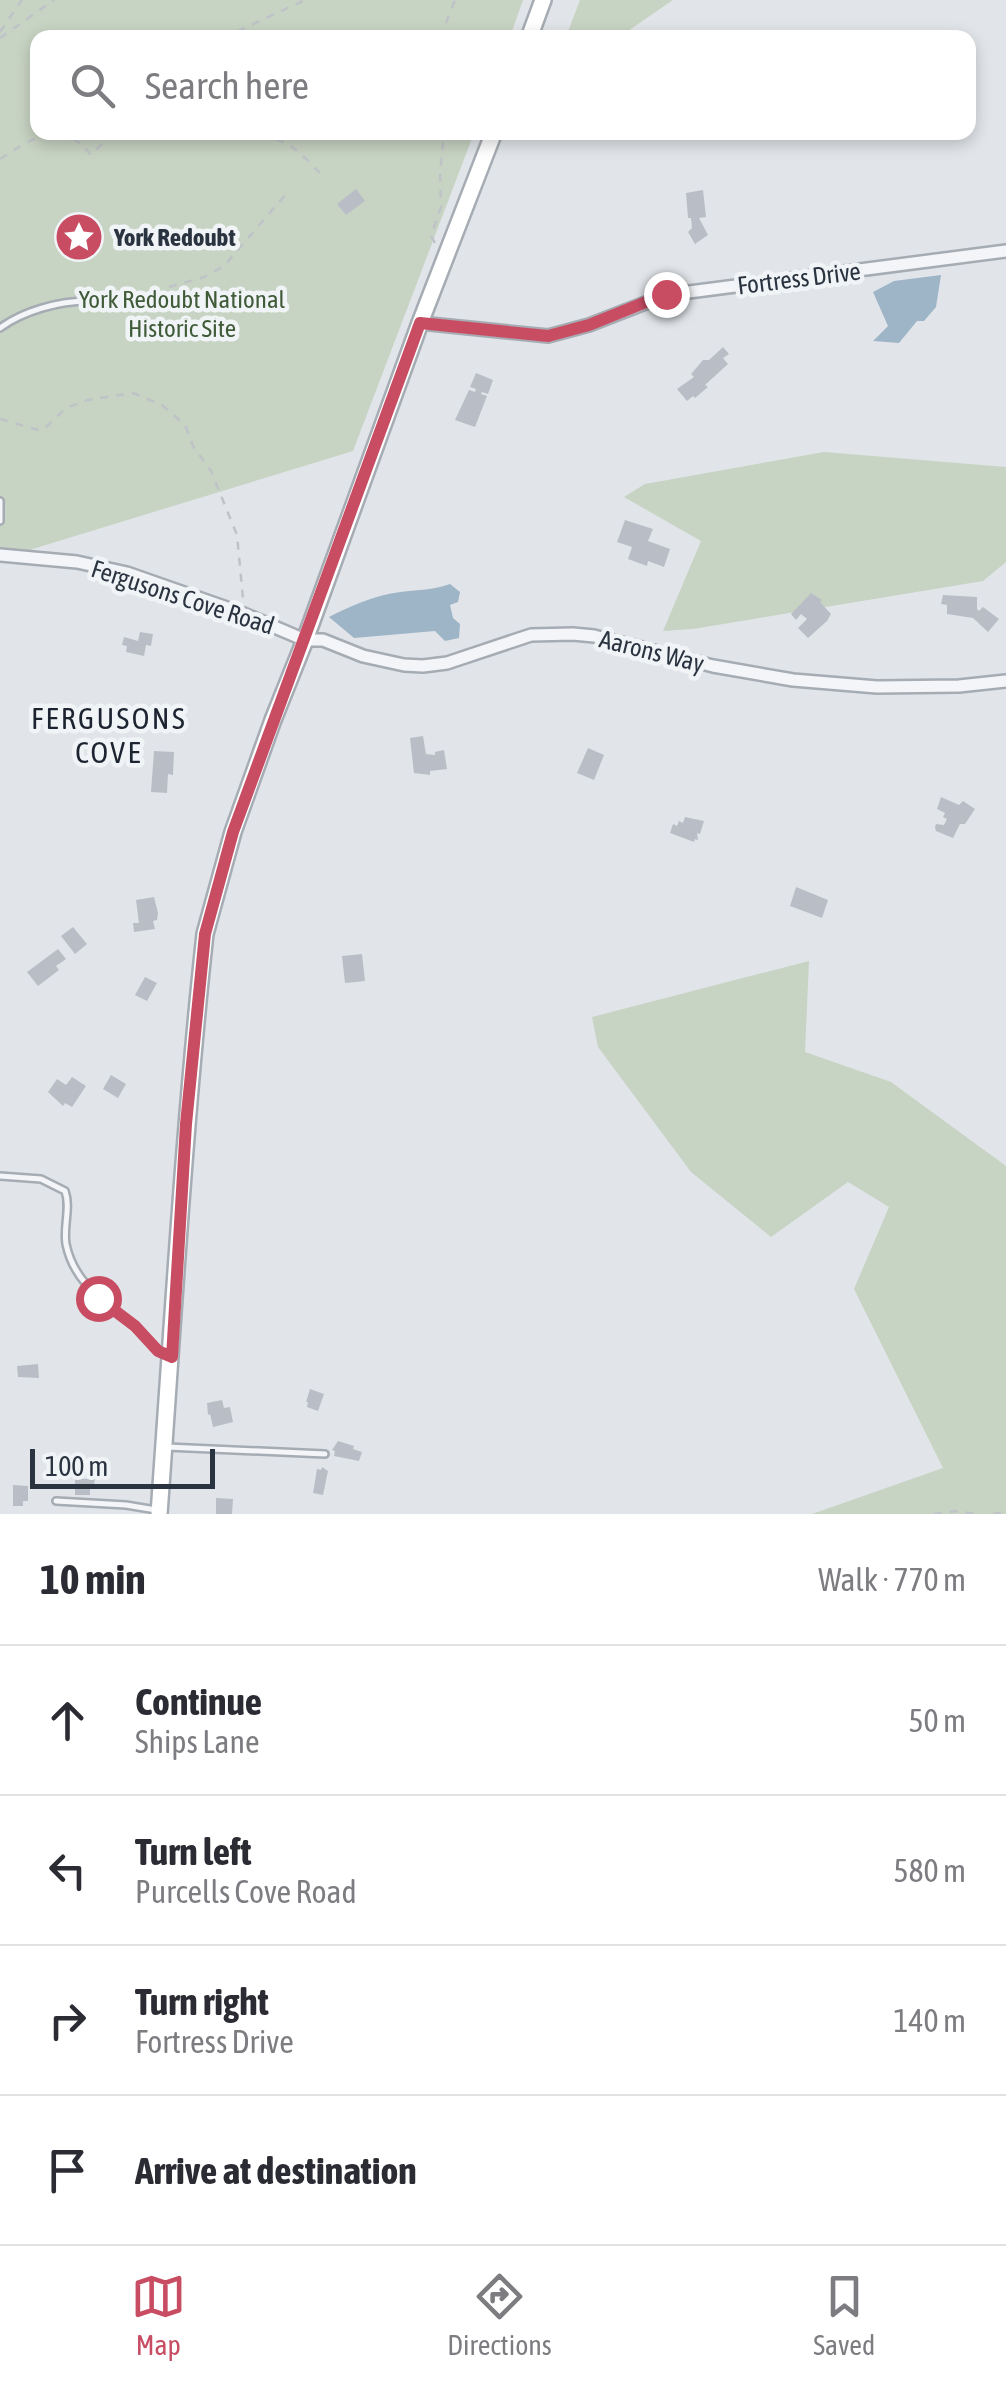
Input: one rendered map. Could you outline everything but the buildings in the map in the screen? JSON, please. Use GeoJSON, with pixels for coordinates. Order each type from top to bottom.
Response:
{"type":"FeatureCollection","features":[{"type":"Feature","properties":{"kind":"main road"},"geometry":{"type":"LineString","coordinates":[[532,30],[543,0]]}},
{"type":"Feature","properties":{"kind":"main road"},"geometry":{"type":"LineString","coordinates":[[159,1512],[186,1124],[205,934],[233,832],[273,720],[491,140]]}},
{"type":"Feature","properties":{"kind":"street","name":"Fortress Drive"},"geometry":{"type":"LineString","coordinates":[[420,323],[548,336],[589,325],[666,294],[1006,251]]}},
{"type":"Feature","properties":{"kind":"street","name":"Fergusons Cove Road"},"geometry":{"type":"LineString","coordinates":[[0,555],[102,566],[244,614],[306,640]]}},
{"type":"Feature","properties":{"kind":"street","name":"Aarons Way"},"geometry":{"type":"LineString","coordinates":[[306,640],[324,640],[381,661],[423,666],[447,663],[531,635],[573,634],[793,680],[877,687],[1006,682]]}},
{"type":"Feature","properties":{"kind":"lane"},"geometry":{"type":"LineString","coordinates":[[0,328],[15,317],[88,301]]}},
{"type":"Feature","properties":{"kind":"lane"},"geometry":{"type":"LineString","coordinates":[[0,502],[0,521]]}},
{"type":"Feature","properties":{"kind":"lane"},"geometry":{"type":"LineString","coordinates":[[0,1176],[41,1179],[65,1191],[66,1248],[79,1276],[155,1348],[172,1357]]}},
{"type":"Feature","properties":{"kind":"lane"},"geometry":{"type":"LineString","coordinates":[[164,1447],[324,1454]]}},
{"type":"Feature","properties":{"kind":"lane"},"geometry":{"type":"LineString","coordinates":[[56,1501],[126,1504],[159,1512]]}},
{"type":"Feature","properties":{"kind":"path"},"geometry":{"type":"LineString","coordinates":[[0,35],[22,0]]}},
{"type":"Feature","properties":{"kind":"path"},"geometry":{"type":"LineString","coordinates":[[0,35],[54,0]]}},
{"type":"Feature","properties":{"kind":"path"},"geometry":{"type":"LineString","coordinates":[[239,30],[305,0]]}},
{"type":"Feature","properties":{"kind":"path"},"geometry":{"type":"LineString","coordinates":[[443,30],[454,0]]}},
{"type":"Feature","properties":{"kind":"path"},"geometry":{"type":"LineString","coordinates":[[0,159],[33,140]]}},
{"type":"Feature","properties":{"kind":"path"},"geometry":{"type":"LineString","coordinates":[[74,140],[91,155],[106,140]]}},
{"type":"Feature","properties":{"kind":"path"},"geometry":{"type":"LineString","coordinates":[[280,140],[291,144],[324,178]]}},
{"type":"Feature","properties":{"kind":"path"},"geometry":{"type":"LineString","coordinates":[[441,248],[431,236],[441,207],[442,140]]}},
{"type":"Feature","properties":{"kind":"path"},"geometry":{"type":"LineString","coordinates":[[169,287],[204,277],[224,266],[287,193]]}},
{"type":"Feature","properties":{"kind":"path"},"geometry":{"type":"LineString","coordinates":[[0,419],[44,429],[66,408],[88,400],[133,393],[162,405],[185,425],[193,446],[211,471],[238,535],[244,614]]}},
{"type":"Feature","properties":{"kind":"path"},"geometry":{"type":"LineString","coordinates":[[993,1514],[1006,1512]]}},
{"type":"Feature","properties":{"kind":"path"},"geometry":{"type":"LineString","coordinates":[[934,1514],[977,1514]]}},
{"type":"Feature","properties":{"kind":"green space","name":"York Redoubt National Historic Site"},"geometry":{"type":"Polygon","coordinates":[[[0,0],[523,0],[512,30],[30,30],[30,140],[471,140],[353,451],[0,559],[0,0]]]}},
{"type":"Feature","properties":{"kind":"green space"},"geometry":{"type":"Polygon","coordinates":[[[580,0],[673,0],[629,30],[569,30],[580,0]]]}},
{"type":"Feature","properties":{"kind":"green space"},"geometry":{"type":"Polygon","coordinates":[[[824,452],[1006,467],[1006,562],[983,581],[663,631],[701,541],[624,497],[645,484],[824,452]]]}},
{"type":"Feature","properties":{"kind":"green space"},"geometry":{"type":"Polygon","coordinates":[[[809,961],[805,1052],[891,1082],[1006,1166],[1006,1514],[812,1514],[943,1468],[854,1289],[889,1207],[848,1182],[771,1237],[691,1172],[598,1047],[592,1017],[809,961]]]}},
{"type":"Feature","properties":{"kind":"water"},"geometry":{"type":"Polygon","coordinates":[[[941,275],[936,307],[924,321],[917,321],[899,343],[873,341],[888,326],[873,292],[894,281],[941,275]]]}},
{"type":"Feature","properties":{"kind":"water"},"geometry":{"type":"Polygon","coordinates":[[[450,584],[460,592],[458,602],[450,605],[453,618],[460,624],[459,638],[445,641],[435,631],[354,638],[329,617],[384,595],[450,584]]]}},
{"type":"Feature","properties":{"kind":"place","name":"York Redoubt"},"geometry":{"type":"Point","coordinates":[79,237]}},
{"type":"Feature","properties":{"kind":"district","name":"FERGUSONS COVE"},"geometry":{"type":"Point","coordinates":[109,736]}},
{"type":"Feature","properties":{"kind":"route"},"geometry":{"type":"LineString","coordinates":[[98,1298],[135,1326],[158,1351],[172,1357],[186,1124],[209,917],[233,832],[420,323],[548,336],[589,325],[666,294]]}}]}
